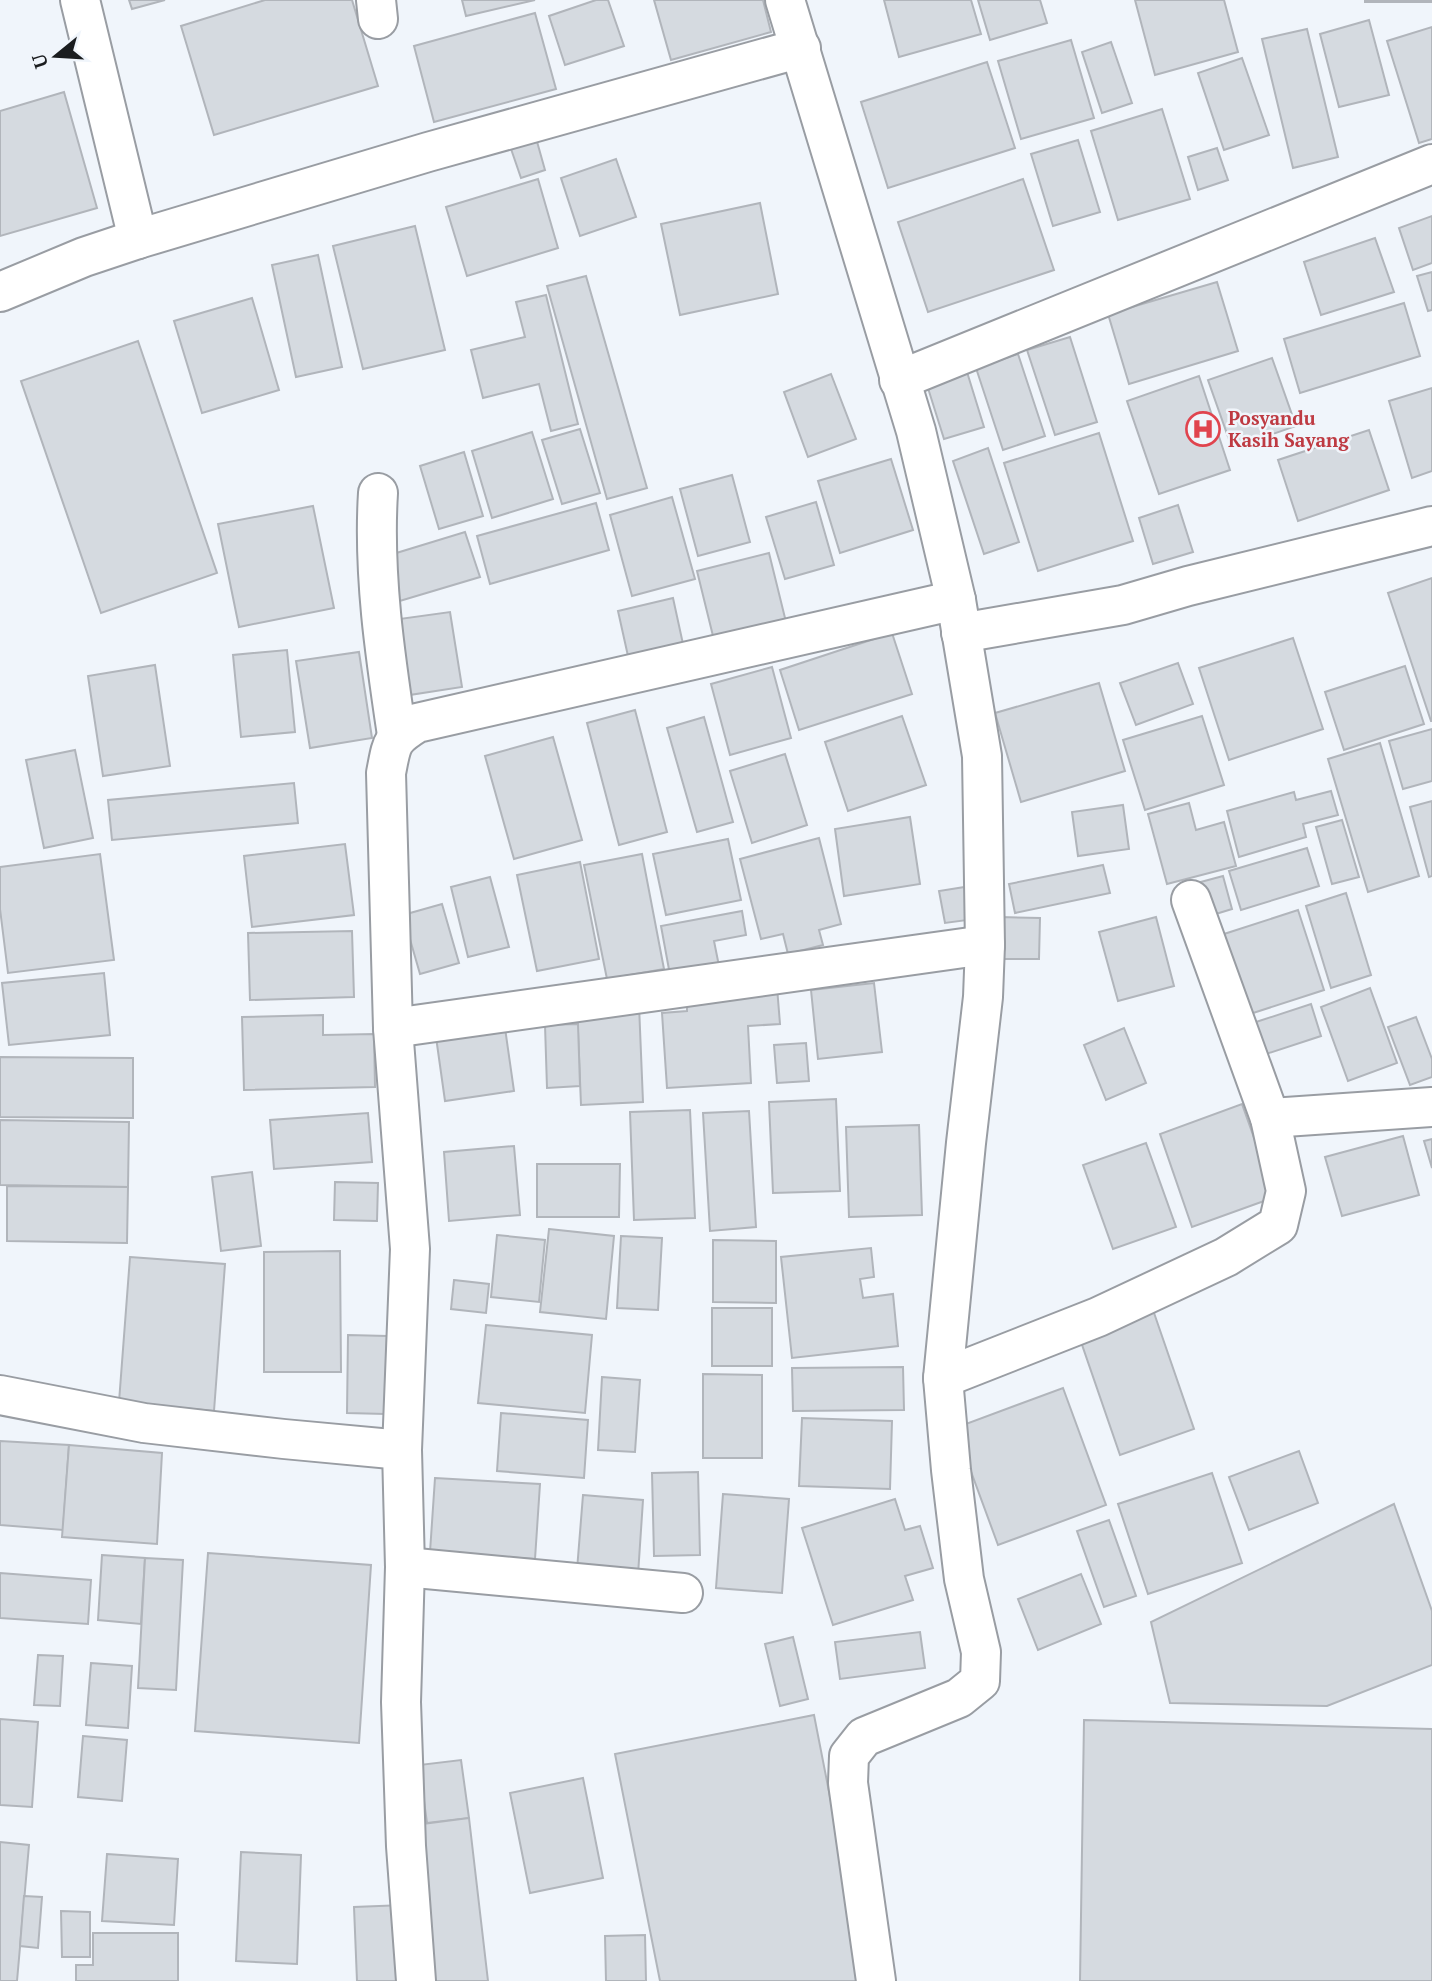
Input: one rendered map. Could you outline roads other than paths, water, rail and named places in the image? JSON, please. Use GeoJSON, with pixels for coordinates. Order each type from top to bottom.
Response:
{"type":"FeatureCollection","features":[{"type":"Feature","properties":{"kind":"street"},"geometry":{"type":"LineString","coordinates":[[80,0],[138,239]]}},
{"type":"Feature","properties":{"kind":"street"},"geometry":{"type":"LineString","coordinates":[[785,0],[802,48],[916,431],[959,617],[982,756],[985,945],[983,997],[965,1143],[943,1378],[964,1579],[981,1652],[981,1681],[959,1698],[864,1737],[849,1756],[848,1783],[876,1981]]}},
{"type":"Feature","properties":{"kind":"street"},"geometry":{"type":"LineString","coordinates":[[0,292],[84,257],[138,239],[428,152],[802,48]]}},
{"type":"Feature","properties":{"kind":"street"},"geometry":{"type":"LineString","coordinates":[[899,380],[1432,164]]}},
{"type":"Feature","properties":{"kind":"street"},"geometry":{"type":"LineString","coordinates":[[378,493],[376,518],[382,631],[397,735],[386,773],[393,1028],[410,1249],[402,1450],[405,1567],[401,1702],[406,1846],[416,1981]]}},
{"type":"Feature","properties":{"kind":"street"},"geometry":{"type":"LineString","coordinates":[[397,735],[417,723],[959,617],[1123,605],[1188,586],[1432,526]]}},
{"type":"Feature","properties":{"kind":"street"},"geometry":{"type":"LineString","coordinates":[[943,1378],[1121,1306],[1226,1257],[1278,1225],[1286,1191],[1270,1118],[1191,900]]}},
{"type":"Feature","properties":{"kind":"street"},"geometry":{"type":"LineString","coordinates":[[393,1028],[985,945]]}},
{"type":"Feature","properties":{"kind":"street"},"geometry":{"type":"LineString","coordinates":[[1270,1118],[1432,1107]]}},
{"type":"Feature","properties":{"kind":"street"},"geometry":{"type":"LineString","coordinates":[[0,1395],[144,1423],[402,1450]]}},
{"type":"Feature","properties":{"kind":"street"},"geometry":{"type":"LineString","coordinates":[[405,1567],[683,1593]]}},
{"type":"Feature","properties":{"kind":"place","name":"Posyandu Kasih Sayang"},"geometry":{"type":"Point","coordinates":[1203,429]}}]}
